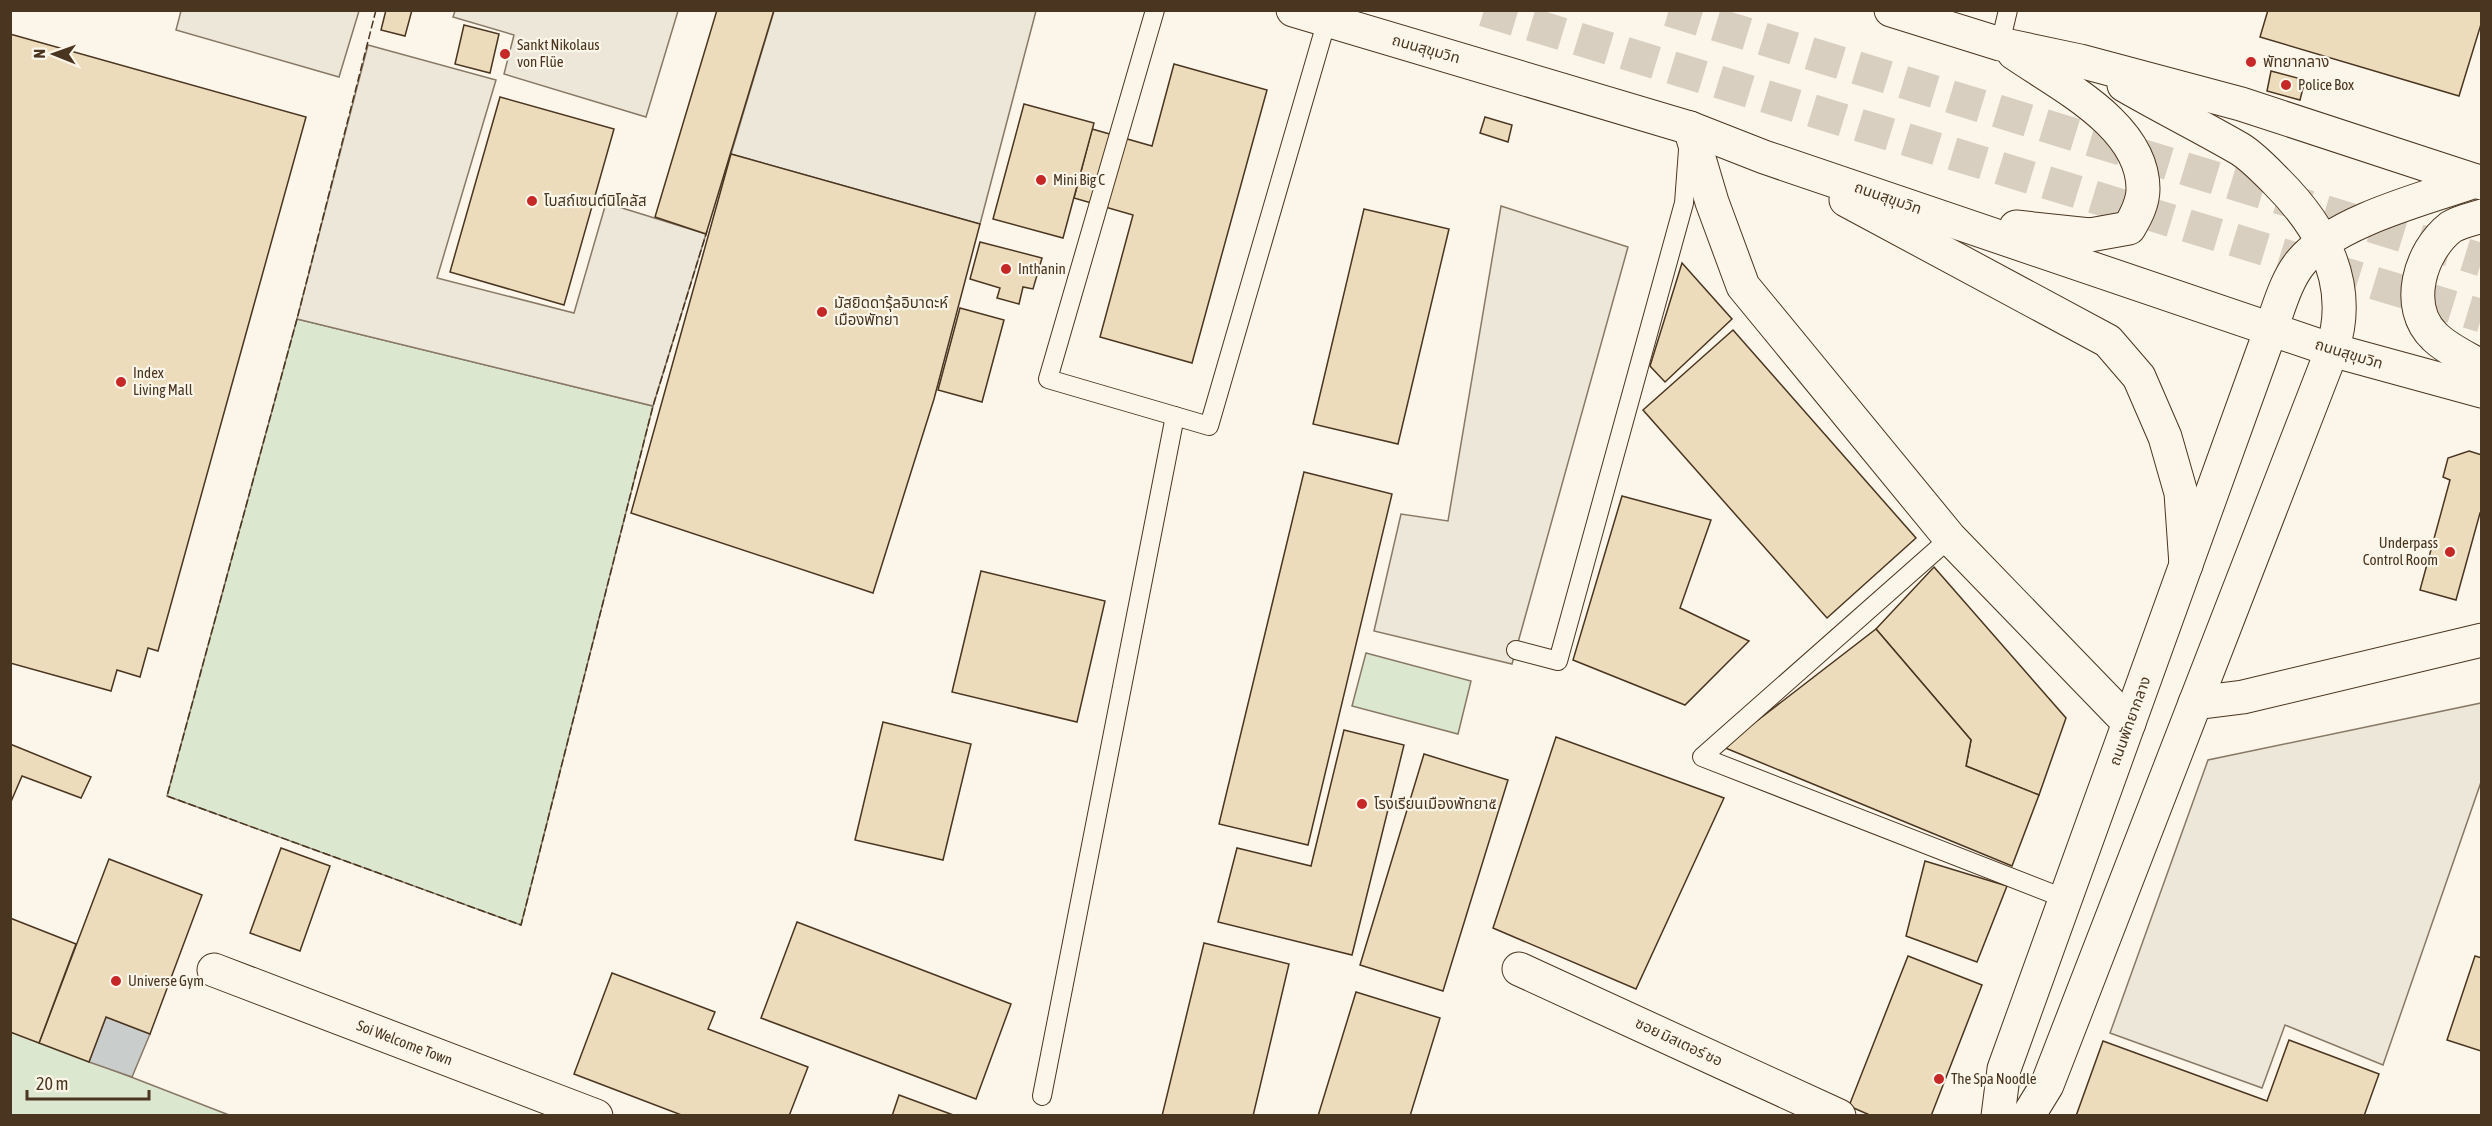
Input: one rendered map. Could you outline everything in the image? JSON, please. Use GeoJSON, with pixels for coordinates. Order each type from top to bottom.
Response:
{"type":"FeatureCollection","features":[{"type":"Feature","properties":{"kind":"main road","name":"ถนนสุขุมวิท"},"geometry":{"type":"LineString","coordinates":[[1293,10],[1690,128],[1764,157],[2332,350],[2481,391]]}},
{"type":"Feature","properties":{"kind":"main road"},"geometry":{"type":"LineString","coordinates":[[1891,10],[2001,44],[2080,61],[2241,104],[2479,182]]}},
{"type":"Feature","properties":{"kind":"main road"},"geometry":{"type":"LineString","coordinates":[[1955,221],[2090,235],[2129,228],[2139,210],[2143,189],[2139,168],[2128,144],[2107,117],[2001,44]]}},
{"type":"Feature","properties":{"kind":"main road"},"geometry":{"type":"LineString","coordinates":[[2028,1116],[2047,1085],[2339,328],[2340,296],[2331,261],[2323,242],[2295,200],[2241,150],[2080,61]]}},
{"type":"Feature","properties":{"kind":"main road"},"geometry":{"type":"LineString","coordinates":[[1690,128],[1712,202],[1743,286],[1950,538],[2129,723]]}},
{"type":"Feature","properties":{"kind":"main road"},"geometry":{"type":"LineString","coordinates":[[1764,157],[2108,341],[2139,377],[2165,437],[2181,494],[2186,565]]}},
{"type":"Feature","properties":{"kind":"main road","name":"ถนนพัทยากลาง"},"geometry":{"type":"LineString","coordinates":[[1998,1116],[2004,1069],[2271,329],[2295,271],[2302,260],[2323,242],[2353,226],[2384,213],[2479,182]]}},
{"type":"Feature","properties":{"kind":"main road"},"geometry":{"type":"LineString","coordinates":[[2481,216],[2452,226],[2425,262],[2417,287],[2419,311],[2429,330],[2436,338],[2481,367]]}},
{"type":"Feature","properties":{"kind":"main road"},"geometry":{"type":"LineString","coordinates":[[2194,703],[2243,697],[2481,640]]}},
{"type":"Feature","properties":{"kind":"main road","name":"ซอย มิสเตอร์ ชอ"},"geometry":{"type":"LineString","coordinates":[[1519,969],[1839,1116]]}},
{"type":"Feature","properties":{"kind":"main road","name":"Soi Welcome Town"},"geometry":{"type":"LineString","coordinates":[[214,970],[596,1116]]}},
{"type":"Feature","properties":{"kind":"lane"},"geometry":{"type":"LineString","coordinates":[[1155,10],[1048,379],[1209,426],[1327,20]]}},
{"type":"Feature","properties":{"kind":"lane"},"geometry":{"type":"LineString","coordinates":[[2001,44],[2008,10]]}},
{"type":"Feature","properties":{"kind":"lane"},"geometry":{"type":"LineString","coordinates":[[1516,650],[1558,661],[1684,203],[1690,128]]}},
{"type":"Feature","properties":{"kind":"lane"},"geometry":{"type":"LineString","coordinates":[[1042,1096],[1174,416]]}},
{"type":"Feature","properties":{"kind":"lane"},"geometry":{"type":"LineString","coordinates":[[1950,538],[1702,757],[2066,899]]}},
{"type":"Feature","properties":{"kind":"green space"},"geometry":{"type":"Polygon","coordinates":[[[297,319],[653,406],[521,925],[167,796],[297,319]]]}},
{"type":"Feature","properties":{"kind":"green space"},"geometry":{"type":"Polygon","coordinates":[[[1366,653],[1471,681],[1458,734],[1352,706],[1366,653]]]}},
{"type":"Feature","properties":{"kind":"green space"},"geometry":{"type":"Polygon","coordinates":[[[10,1030],[229,1115],[11,1115],[10,1030]]]}},
{"type":"Feature","properties":{"kind":"shaded area"},"geometry":{"type":"Polygon","coordinates":[[[181,10],[359,11],[339,77],[176,30],[181,10]]]}},
{"type":"Feature","properties":{"kind":"shaded area"},"geometry":{"type":"Polygon","coordinates":[[[455,10],[678,11],[646,117],[504,74],[514,35],[453,17],[455,10]]]}},
{"type":"Feature","properties":{"kind":"shaded area"},"geometry":{"type":"Polygon","coordinates":[[[774,11],[1036,11],[980,224],[731,154],[774,11]]]}},
{"type":"Feature","properties":{"kind":"shaded area"},"geometry":{"type":"Polygon","coordinates":[[[368,45],[496,80],[437,278],[574,313],[606,203],[706,234],[653,406],[297,319],[368,45]]]}},
{"type":"Feature","properties":{"kind":"shaded area"},"geometry":{"type":"Polygon","coordinates":[[[1501,206],[1628,247],[1512,664],[1374,631],[1401,514],[1448,521],[1501,206]]]}},
{"type":"Feature","properties":{"kind":"shaded area"},"geometry":{"type":"Polygon","coordinates":[[[2481,703],[2481,782],[2383,1065],[2285,1025],[2262,1088],[2110,1033],[2208,760],[2481,703]]]}},
{"type":"Feature","properties":{"kind":"shaded area"},"geometry":{"type":"Polygon","coordinates":[[[106,1017],[150,1034],[132,1077],[89,1062],[106,1017]]]}},
{"type":"Feature","properties":{"kind":"building"},"geometry":{"type":"Polygon","coordinates":[[[386,10],[412,10],[405,36],[381,30],[386,10]]]}},
{"type":"Feature","properties":{"kind":"building"},"geometry":{"type":"Polygon","coordinates":[[[717,10],[774,10],[706,234],[655,217],[717,10]]]}},
{"type":"Feature","properties":{"kind":"building"},"geometry":{"type":"Polygon","coordinates":[[[2268,10],[2482,10],[2482,21],[2459,96],[2260,37],[2268,10]]]}},
{"type":"Feature","properties":{"kind":"building"},"geometry":{"type":"Polygon","coordinates":[[[464,25],[499,34],[490,73],[455,64],[464,25]]]}},
{"type":"Feature","properties":{"kind":"building","name":"Index Living Mall"},"geometry":{"type":"Polygon","coordinates":[[[10,34],[306,117],[158,651],[148,648],[140,677],[117,670],[111,691],[10,663],[10,34]]]}},
{"type":"Feature","properties":{"kind":"building"},"geometry":{"type":"Polygon","coordinates":[[[1174,64],[1267,90],[1192,363],[1100,337],[1133,215],[1074,198],[1092,129],[1152,146],[1174,64]]]}},
{"type":"Feature","properties":{"kind":"building","name":"Police Box"},"geometry":{"type":"Polygon","coordinates":[[[2271,71],[2305,80],[2300,100],[2267,91],[2271,71]]]}},
{"type":"Feature","properties":{"kind":"building","name":"โบสถ์เซนต์นิโคลัส"},"geometry":{"type":"Polygon","coordinates":[[[500,97],[614,129],[564,305],[450,272],[500,97]]]}},
{"type":"Feature","properties":{"kind":"building","name":"Mini Big C"},"geometry":{"type":"Polygon","coordinates":[[[1024,104],[1094,123],[1063,238],[993,219],[1024,104]]]}},
{"type":"Feature","properties":{"kind":"building"},"geometry":{"type":"Polygon","coordinates":[[[1485,117],[1512,125],[1508,142],[1480,133],[1485,117]]]}},
{"type":"Feature","properties":{"kind":"building","name":"มัสยิดดารุ้ลอิบาดะห์ เมืองพัทยา"},"geometry":{"type":"Polygon","coordinates":[[[731,154],[980,224],[934,399],[873,593],[631,513],[731,154]]]}},
{"type":"Feature","properties":{"kind":"building"},"geometry":{"type":"Polygon","coordinates":[[[1364,209],[1449,229],[1398,444],[1313,424],[1364,209]]]}},
{"type":"Feature","properties":{"kind":"building","name":"Inthanin"},"geometry":{"type":"Polygon","coordinates":[[[980,242],[1042,258],[1033,289],[1023,287],[1019,304],[997,298],[1000,288],[970,279],[980,242]]]}},
{"type":"Feature","properties":{"kind":"building"},"geometry":{"type":"Polygon","coordinates":[[[1682,263],[1732,319],[1665,382],[1650,366],[1682,263]]]}},
{"type":"Feature","properties":{"kind":"building"},"geometry":{"type":"Polygon","coordinates":[[[960,308],[1004,320],[982,402],[938,390],[960,308]]]}},
{"type":"Feature","properties":{"kind":"building"},"geometry":{"type":"Polygon","coordinates":[[[1733,330],[1916,538],[1827,618],[1643,410],[1733,330]]]}},
{"type":"Feature","properties":{"kind":"building","name":"Underpass Control Room"},"geometry":{"type":"Polygon","coordinates":[[[2469,451],[2482,455],[2482,514],[2480,513],[2456,600],[2420,590],[2450,480],[2443,477],[2448,458],[2469,451]]]}},
{"type":"Feature","properties":{"kind":"building"},"geometry":{"type":"Polygon","coordinates":[[[1304,472],[1392,494],[1308,845],[1219,824],[1304,472]]]}},
{"type":"Feature","properties":{"kind":"building"},"geometry":{"type":"Polygon","coordinates":[[[1622,496],[1711,520],[1680,608],[1749,641],[1685,705],[1573,660],[1622,496]]]}},
{"type":"Feature","properties":{"kind":"building"},"geometry":{"type":"Polygon","coordinates":[[[1934,567],[2066,718],[2039,795],[1966,766],[1971,740],[1876,629],[1934,567]]]}},
{"type":"Feature","properties":{"kind":"building"},"geometry":{"type":"Polygon","coordinates":[[[981,571],[1105,601],[1077,722],[952,692],[981,571]]]}},
{"type":"Feature","properties":{"kind":"building"},"geometry":{"type":"Polygon","coordinates":[[[1876,629],[1971,740],[1966,766],[2039,795],[2012,866],[1723,747],[1876,629]]]}},
{"type":"Feature","properties":{"kind":"building"},"geometry":{"type":"Polygon","coordinates":[[[883,722],[971,744],[943,860],[855,840],[883,722]]]}},
{"type":"Feature","properties":{"kind":"building"},"geometry":{"type":"Polygon","coordinates":[[[1344,730],[1404,745],[1352,955],[1218,922],[1237,848],[1311,866],[1344,730]]]}},
{"type":"Feature","properties":{"kind":"building"},"geometry":{"type":"Polygon","coordinates":[[[1556,737],[1724,798],[1636,989],[1493,928],[1556,737]]]}},
{"type":"Feature","properties":{"kind":"building"},"geometry":{"type":"Polygon","coordinates":[[[10,744],[91,777],[81,798],[22,776],[10,804],[10,744]]]}},
{"type":"Feature","properties":{"kind":"building"},"geometry":{"type":"Polygon","coordinates":[[[1424,754],[1508,780],[1443,991],[1360,965],[1424,754]]]}},
{"type":"Feature","properties":{"kind":"building"},"geometry":{"type":"Polygon","coordinates":[[[281,848],[330,866],[300,951],[250,933],[281,848]]]}},
{"type":"Feature","properties":{"kind":"building","name":"Universe Gym"},"geometry":{"type":"Polygon","coordinates":[[[109,859],[202,895],[150,1034],[106,1017],[89,1062],[39,1043],[109,859]]]}},
{"type":"Feature","properties":{"kind":"building"},"geometry":{"type":"Polygon","coordinates":[[[1925,861],[2007,886],[1977,962],[1906,936],[1925,861]]]}},
{"type":"Feature","properties":{"kind":"building"},"geometry":{"type":"Polygon","coordinates":[[[10,918],[76,944],[39,1043],[10,1032],[10,918]]]}},
{"type":"Feature","properties":{"kind":"building"},"geometry":{"type":"Polygon","coordinates":[[[797,922],[1011,1004],[976,1099],[761,1018],[797,922]]]}},
{"type":"Feature","properties":{"kind":"building"},"geometry":{"type":"Polygon","coordinates":[[[1204,943],[1289,964],[1253,1116],[1162,1116],[1204,943]]]}},
{"type":"Feature","properties":{"kind":"building"},"geometry":{"type":"Polygon","coordinates":[[[1908,956],[1982,985],[1931,1116],[1872,1116],[1849,1106],[1908,956]]]}},
{"type":"Feature","properties":{"kind":"building"},"geometry":{"type":"Polygon","coordinates":[[[2475,956],[2482,958],[2481,1051],[2447,1040],[2475,956]]]}},
{"type":"Feature","properties":{"kind":"building"},"geometry":{"type":"Polygon","coordinates":[[[612,973],[715,1012],[708,1029],[808,1067],[789,1116],[684,1116],[574,1074],[612,973]]]}},
{"type":"Feature","properties":{"kind":"building"},"geometry":{"type":"Polygon","coordinates":[[[1356,992],[1440,1018],[1410,1116],[1318,1116],[1356,992]]]}},
{"type":"Feature","properties":{"kind":"building"},"geometry":{"type":"Polygon","coordinates":[[[2289,1040],[2379,1074],[2364,1116],[2076,1116],[2103,1041],[2267,1101],[2289,1040]]]}},
{"type":"Feature","properties":{"kind":"building"},"geometry":{"type":"Polygon","coordinates":[[[899,1095],[956,1116],[892,1116],[899,1095]]]}},
{"type":"Feature","properties":{"kind":"tunnel"},"geometry":{"type":"LineString","coordinates":[[1484,10],[2482,316]]}},
{"type":"Feature","properties":{"kind":"tunnel"},"geometry":{"type":"LineString","coordinates":[[1669,10],[2482,260]]}},
{"type":"Feature","properties":{"kind":"fence"},"geometry":{"type":"LineString","coordinates":[[376,10],[297,319],[167,796],[521,925],[653,406],[707,231]]}},
{"type":"Feature","properties":{"kind":"place","name":"Sankt Nikolaus von Flüe"},"geometry":{"type":"Point","coordinates":[505,54]}},
{"type":"Feature","properties":{"kind":"place","name":"พัทยากลาง"},"geometry":{"type":"Point","coordinates":[2251,62]}},
{"type":"Feature","properties":{"kind":"place","name":"Police Box"},"geometry":{"type":"Point","coordinates":[2286,85]}},
{"type":"Feature","properties":{"kind":"place","name":"Mini Big C"},"geometry":{"type":"Point","coordinates":[1041,180]}},
{"type":"Feature","properties":{"kind":"place","name":"โบสถ์เซนต์นิโคลัส"},"geometry":{"type":"Point","coordinates":[532,201]}},
{"type":"Feature","properties":{"kind":"place","name":"Inthanin"},"geometry":{"type":"Point","coordinates":[1006,269]}},
{"type":"Feature","properties":{"kind":"place","name":"มัสยิดดารุ้ลอิบาดะห์ เมืองพัทยา"},"geometry":{"type":"Point","coordinates":[822,312]}},
{"type":"Feature","properties":{"kind":"place","name":"Index Living Mall"},"geometry":{"type":"Point","coordinates":[121,382]}},
{"type":"Feature","properties":{"kind":"place","name":"Underpass Control Room"},"geometry":{"type":"Point","coordinates":[2450,552]}},
{"type":"Feature","properties":{"kind":"place","name":"โรงเรียนเมืองพัทยา๕"},"geometry":{"type":"Point","coordinates":[1362,804]}},
{"type":"Feature","properties":{"kind":"place","name":"Universe Gym"},"geometry":{"type":"Point","coordinates":[116,981]}},
{"type":"Feature","properties":{"kind":"place","name":"The Spa Noodle"},"geometry":{"type":"Point","coordinates":[1939,1079]}}]}
